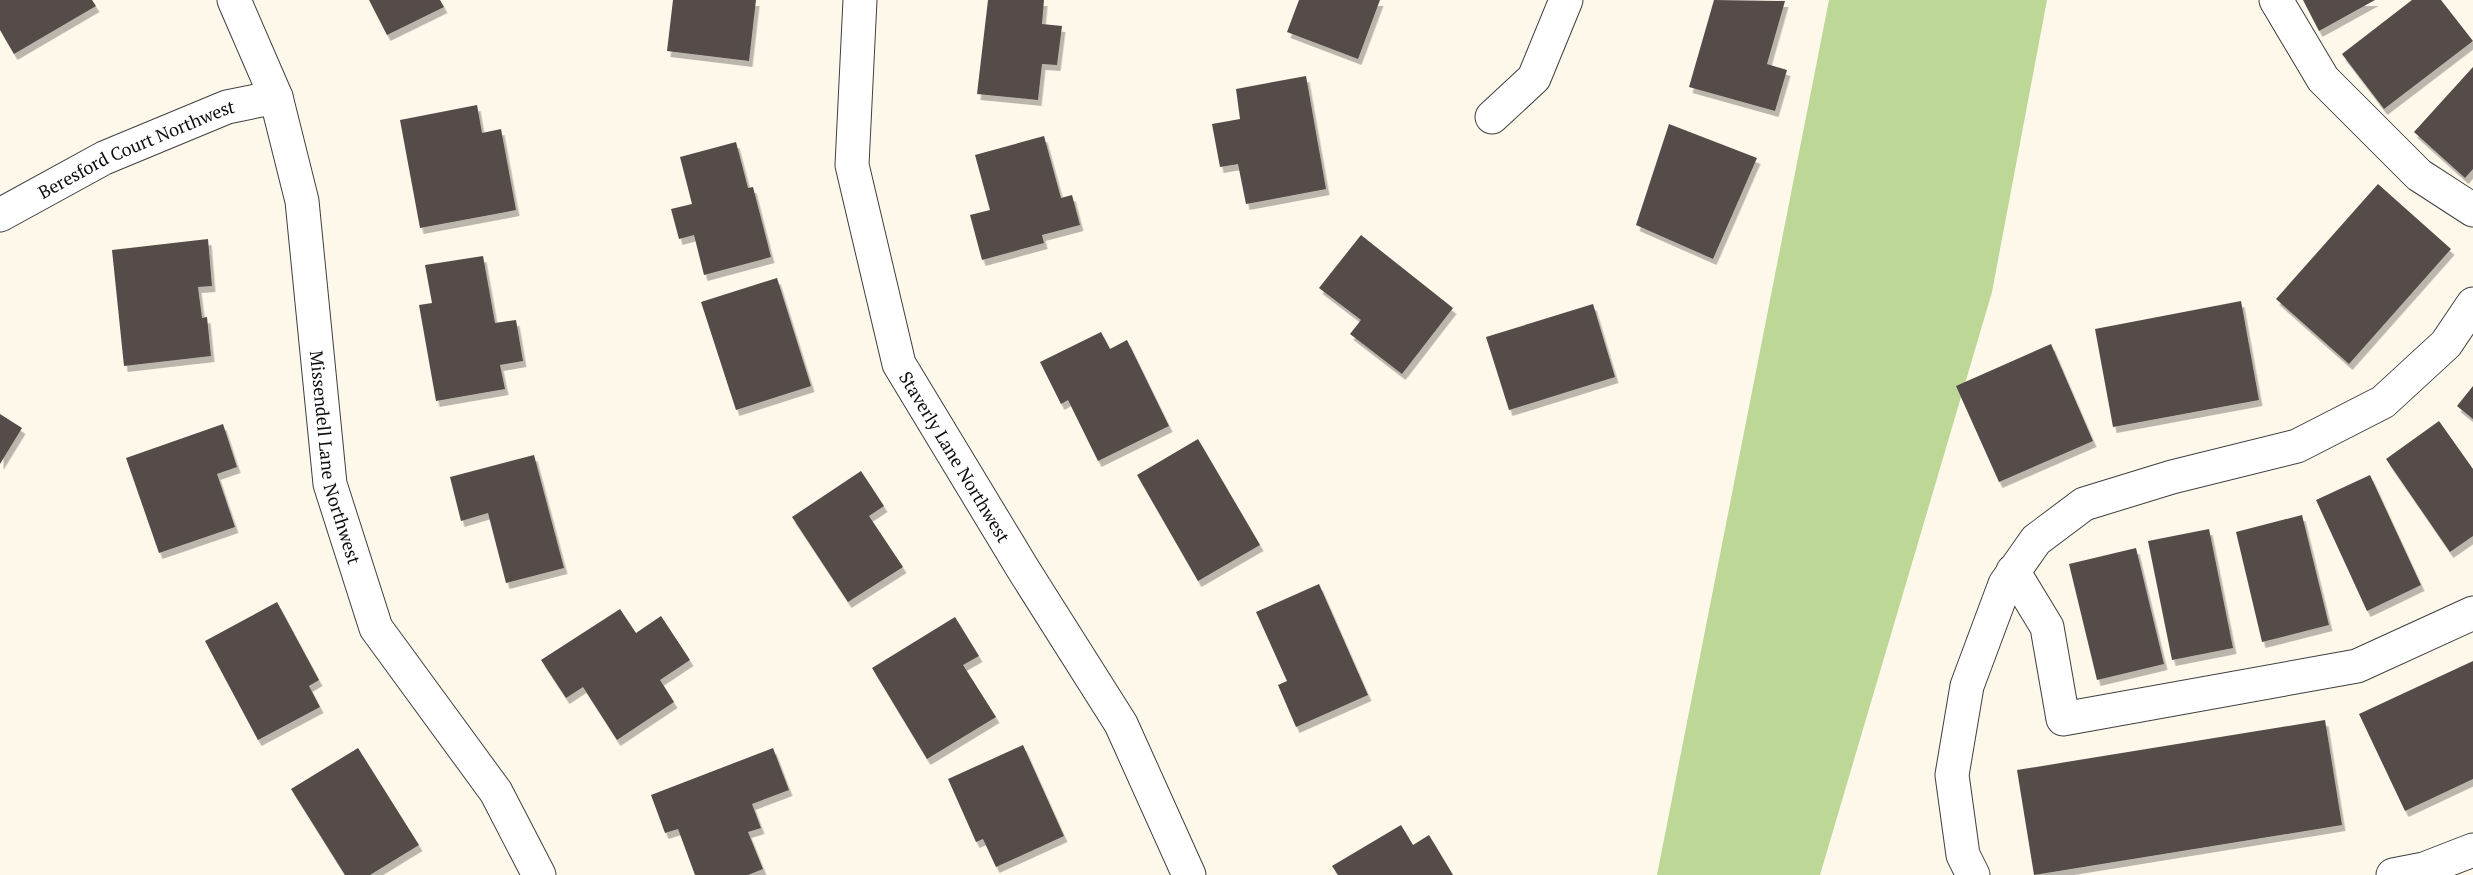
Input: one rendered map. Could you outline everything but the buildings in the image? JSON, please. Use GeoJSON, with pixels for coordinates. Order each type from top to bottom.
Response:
{"type":"FeatureCollection","features":[{"type":"Feature","properties":{"kind":"street","name":"Missendell Lane Northwest"},"geometry":{"type":"LineString","coordinates":[[234,0],[276,97],[303,201],[330,484],[376,628],[496,792],[539,875]]}},
{"type":"Feature","properties":{"kind":"street","name":"Staverly Lane Northwest"},"geometry":{"type":"LineString","coordinates":[[860,0],[852,165],[899,364],[1023,569],[1121,724],[1189,875]]}},
{"type":"Feature","properties":{"kind":"street"},"geometry":{"type":"LineString","coordinates":[[1492,117],[1534,78],[1566,0]]}},
{"type":"Feature","properties":{"kind":"street"},"geometry":{"type":"LineString","coordinates":[[2276,0],[2323,79],[2419,175],[2473,210]]}},
{"type":"Feature","properties":{"kind":"street","name":"Beresford Court Northwest"},"geometry":{"type":"LineString","coordinates":[[0,215],[104,158],[228,108],[276,97]]}},
{"type":"Feature","properties":{"kind":"street"},"geometry":{"type":"LineString","coordinates":[[1973,875],[1963,855],[1952,775],[1967,687],[2005,584],[2036,540],[2084,504],[2172,477],[2297,446],[2383,402],[2446,344],[2473,304]]}},
{"type":"Feature","properties":{"kind":"street"},"geometry":{"type":"LineString","coordinates":[[2013,571],[2047,627],[2063,719],[2357,666],[2473,613]]}},
{"type":"Feature","properties":{"kind":"street"},"geometry":{"type":"LineString","coordinates":[[2393,875],[2424,869],[2473,850]]}},
{"type":"Feature","properties":{"kind":"green space"},"geometry":{"type":"Polygon","coordinates":[[[1829,0],[2047,0],[1992,292],[1820,875],[1657,875],[1829,0]]]}}]}
